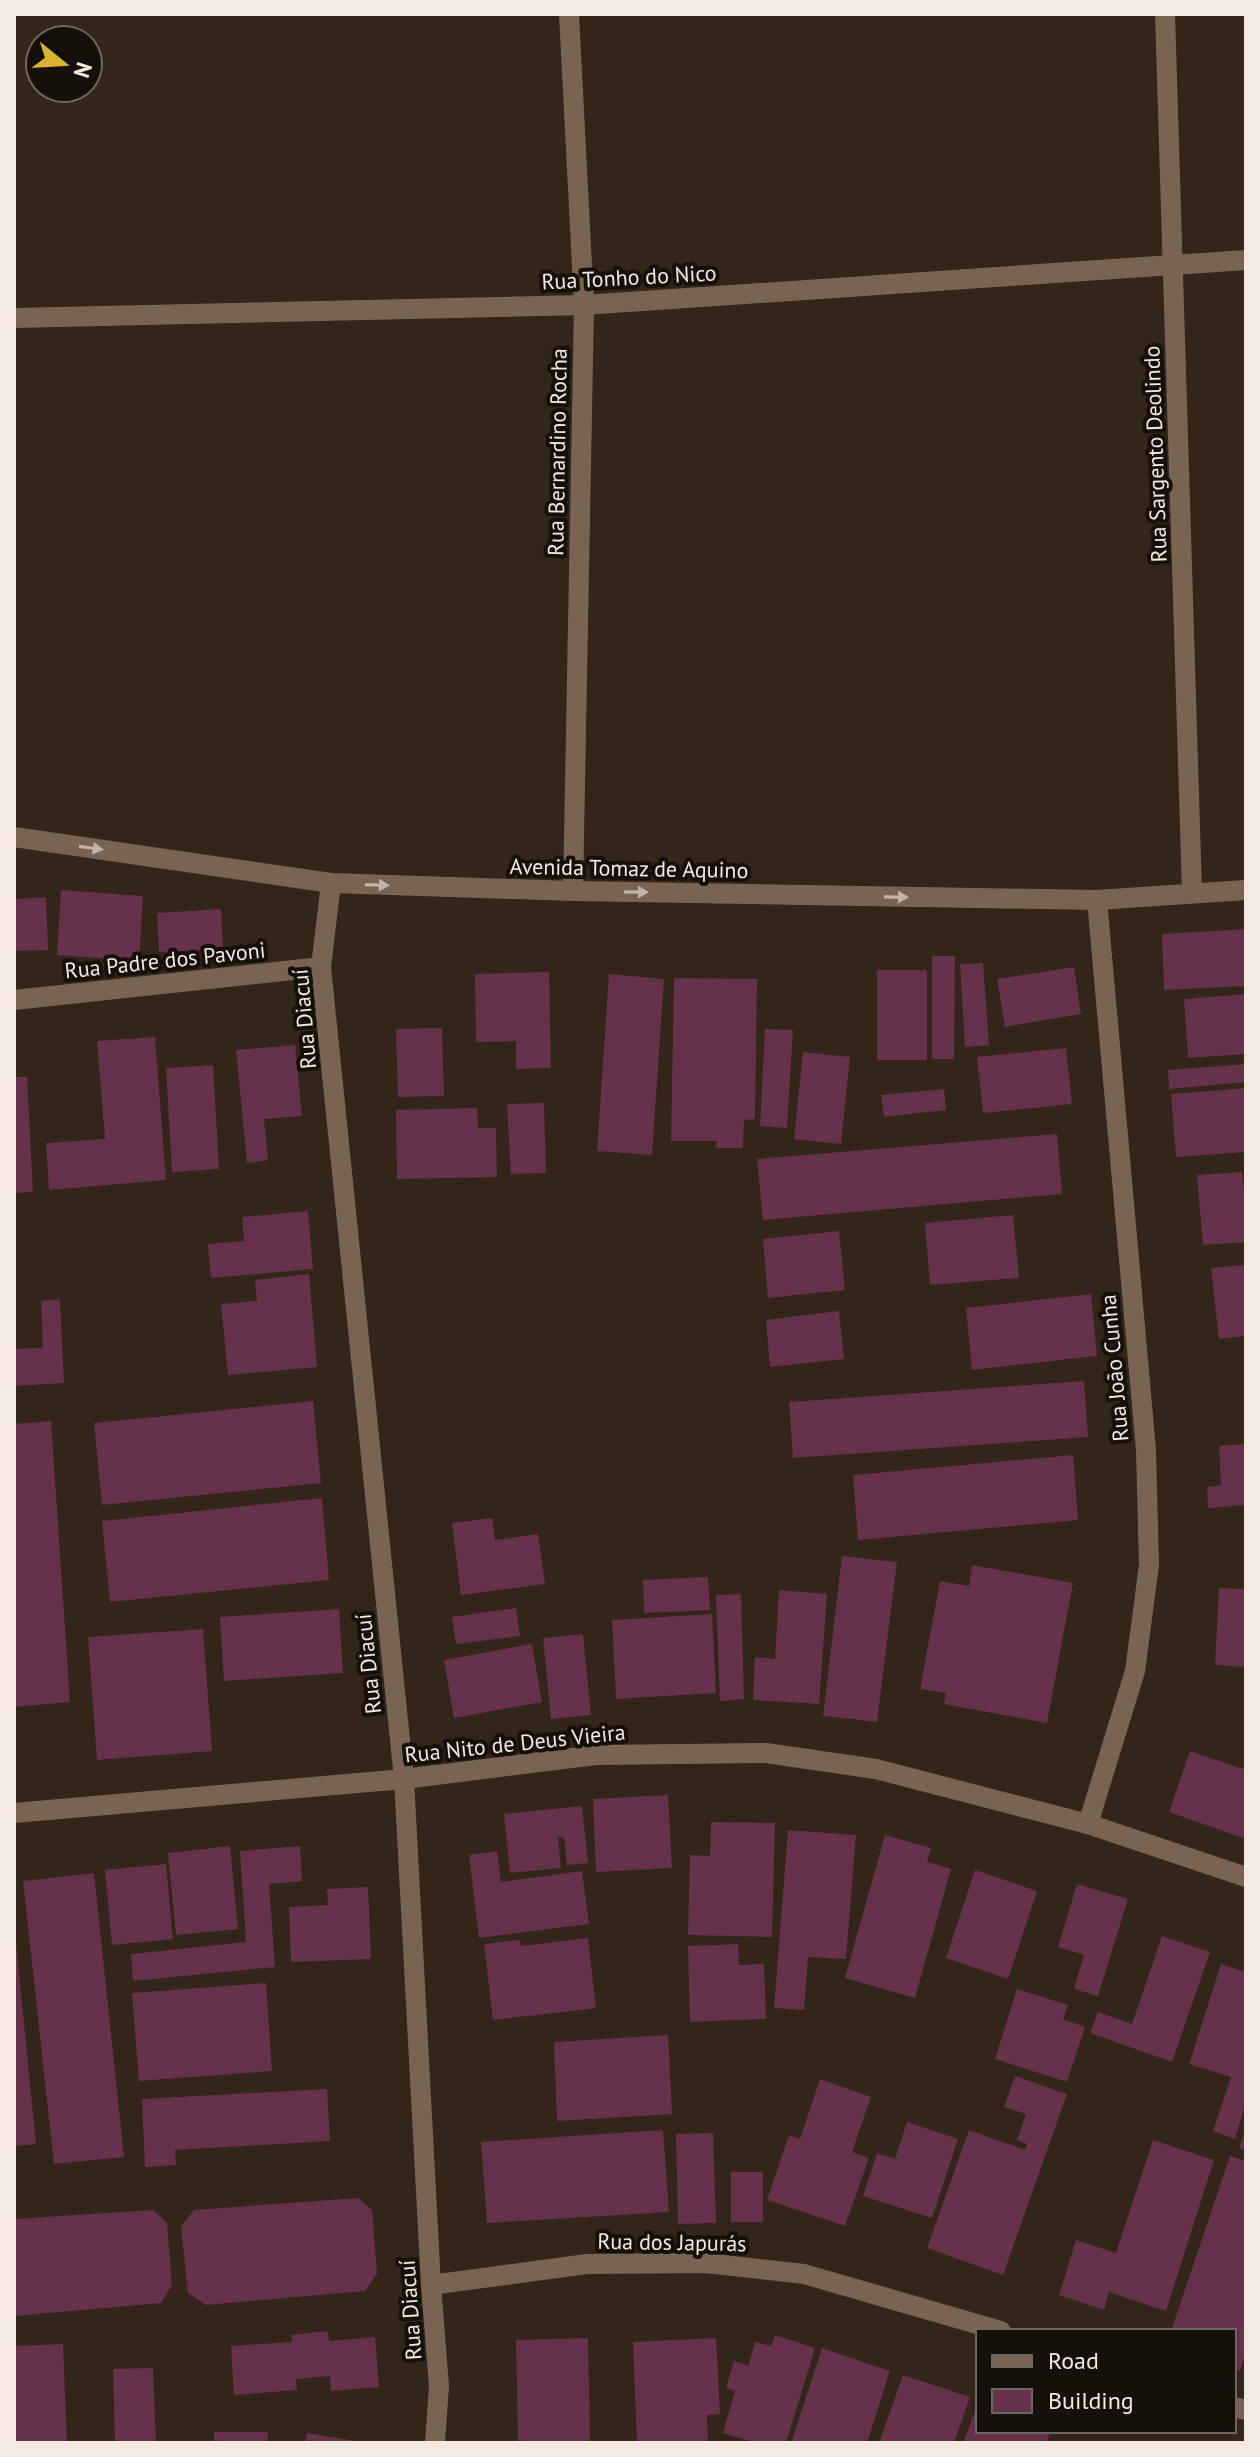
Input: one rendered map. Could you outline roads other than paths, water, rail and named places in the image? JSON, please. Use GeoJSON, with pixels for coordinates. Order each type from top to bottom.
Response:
{"type":"FeatureCollection","features":[{"type":"Feature","properties":{"kind":"street","name":"Rua Bernardino Rocha"},"geometry":{"type":"LineString","coordinates":[[569,14],[584,305],[573,891]]}},
{"type":"Feature","properties":{"kind":"street","name":"Rua Sargento Deolindo"},"geometry":{"type":"LineString","coordinates":[[1165,14],[1192,892]]}},
{"type":"Feature","properties":{"kind":"street","name":"Rua Tonho do Nico"},"geometry":{"type":"LineString","coordinates":[[14,318],[584,305],[1246,260]]}},
{"type":"Feature","properties":{"kind":"street","name":"Avenida Tomaz de Aquino"},"geometry":{"type":"LineString","coordinates":[[14,837],[331,883],[573,891],[1097,900],[1246,890]]}},
{"type":"Feature","properties":{"kind":"street","name":"Rua Diacuí"},"geometry":{"type":"LineString","coordinates":[[331,883],[321,967],[404,1779],[439,2386],[435,2443]]}},
{"type":"Feature","properties":{"kind":"street","name":"Rua João Cunha"},"geometry":{"type":"LineString","coordinates":[[1088,1824],[1135,1671],[1149,1565],[1146,1450],[1097,900]]}},
{"type":"Feature","properties":{"kind":"street","name":"Rua Padre dos Pavoni"},"geometry":{"type":"LineString","coordinates":[[14,1000],[321,967]]}},
{"type":"Feature","properties":{"kind":"street","name":"Rua Nito de Deus Vieira"},"geometry":{"type":"LineString","coordinates":[[14,1813],[404,1779],[596,1755],[766,1753],[876,1769],[1088,1824],[1246,1877]]}},
{"type":"Feature","properties":{"kind":"street","name":"Rua dos Japurás"},"geometry":{"type":"LineString","coordinates":[[431,2285],[587,2264],[706,2263],[804,2274],[994,2329]]}}]}
